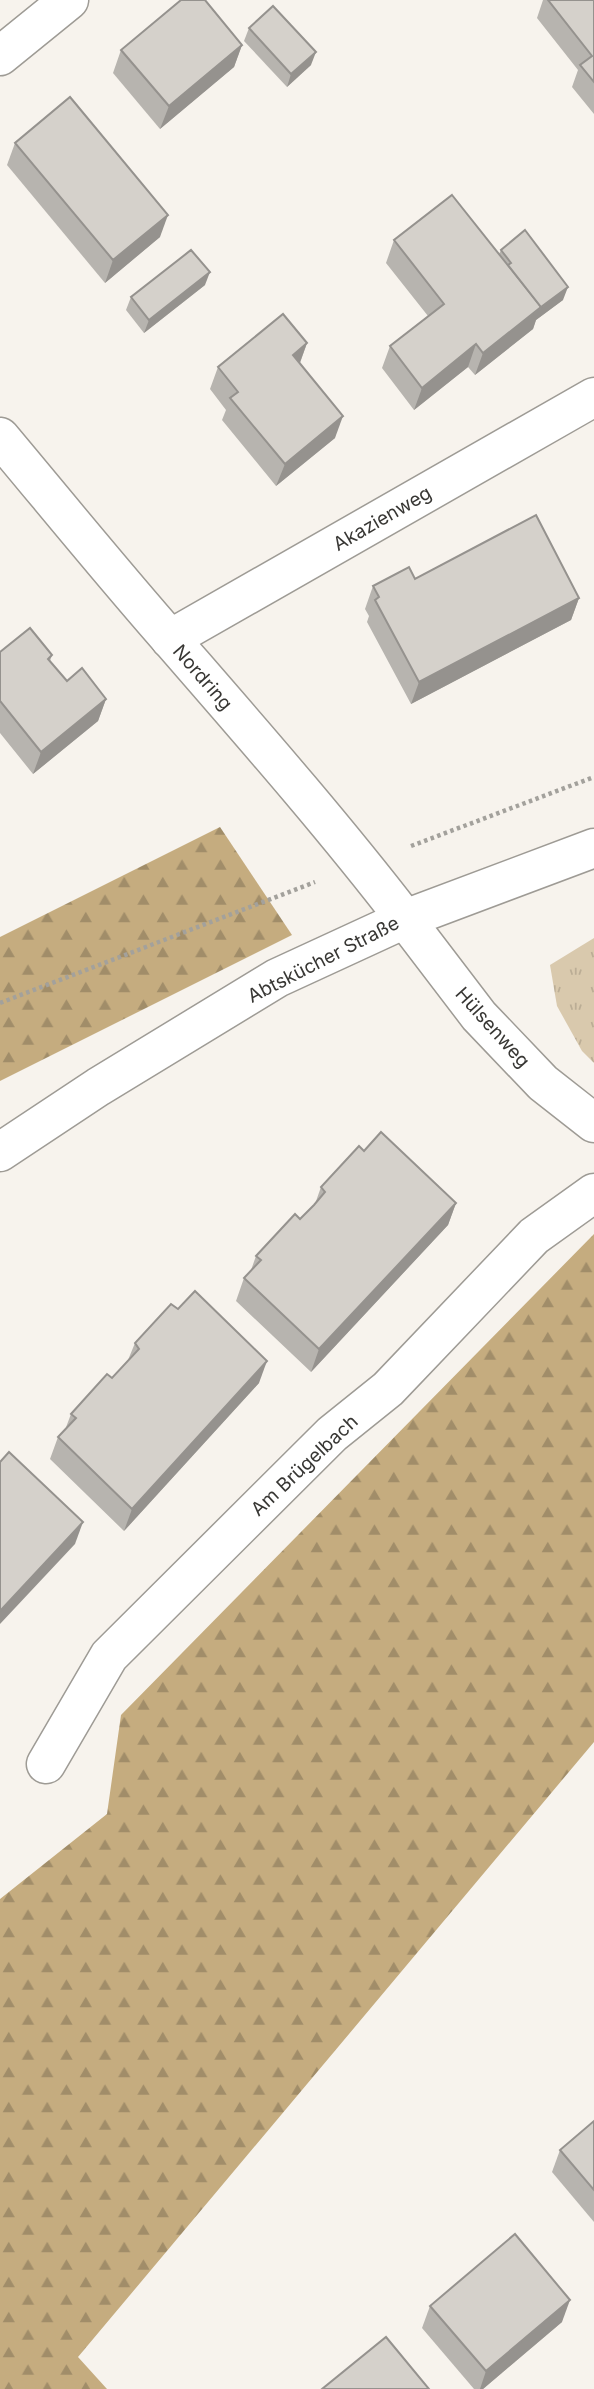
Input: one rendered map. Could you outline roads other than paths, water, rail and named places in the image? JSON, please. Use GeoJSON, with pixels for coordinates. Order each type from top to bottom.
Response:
{"type":"FeatureCollection","features":[{"type":"Feature","properties":{"kind":"street"},"geometry":{"type":"LineString","coordinates":[[0,56],[69,0]]}},
{"type":"Feature","properties":{"kind":"street","name":"Akazienweg"},"geometry":{"type":"LineString","coordinates":[[170,639],[594,397]]}},
{"type":"Feature","properties":{"kind":"street","name":"Nordring"},"geometry":{"type":"LineString","coordinates":[[0,437],[268,751],[405,919]]}},
{"type":"Feature","properties":{"kind":"street","name":"Abtskücher Straße"},"geometry":{"type":"LineString","coordinates":[[0,1152],[98,1087],[278,978],[405,919],[594,848]]}},
{"type":"Feature","properties":{"kind":"street","name":"Hülsenweg"},"geometry":{"type":"LineString","coordinates":[[405,919],[479,1016],[543,1083],[594,1123]]}},
{"type":"Feature","properties":{"kind":"street","name":"Am Brügelbach"},"geometry":{"type":"LineString","coordinates":[[46,1764],[109,1656],[332,1434],[388,1389],[534,1236],[594,1193]]}}]}
